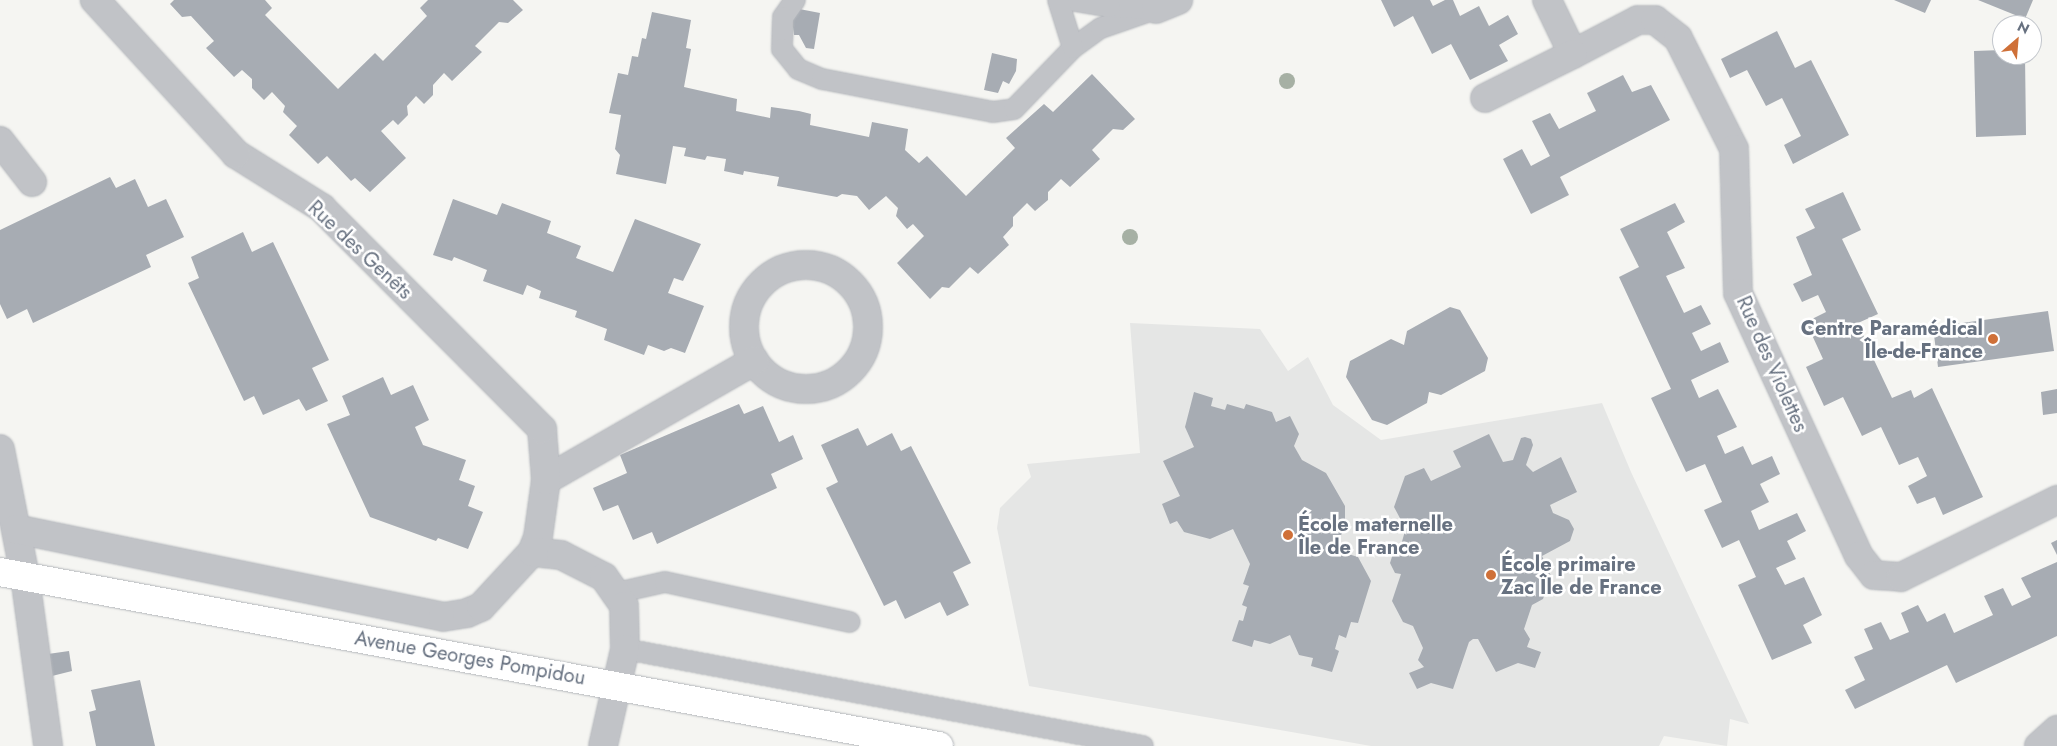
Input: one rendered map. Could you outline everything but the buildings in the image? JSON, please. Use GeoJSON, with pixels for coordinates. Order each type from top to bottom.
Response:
{"type":"FeatureCollection","features":[{"type":"Feature","properties":{"kind":"main road","name":"Avenue Georges Pompidou"},"geometry":{"type":"LineString","coordinates":[[12,574],[939,746]]}},
{"type":"Feature","properties":{"kind":"street","name":"Rue des Genêts"},"geometry":{"type":"LineString","coordinates":[[16,528],[443,617],[467,613],[481,607],[532,552],[538,537],[546,480],[542,429],[322,208],[236,154],[95,0]]}},
{"type":"Feature","properties":{"kind":"street"},"geometry":{"type":"LineString","coordinates":[[1547,0],[1573,54]]}},
{"type":"Feature","properties":{"kind":"street","name":"Rue des Violettes"},"geometry":{"type":"LineString","coordinates":[[1485,98],[1638,20],[1655,20],[1678,38],[1734,150],[1738,293],[1860,556],[1874,575],[1901,577],[2057,500]]}},
{"type":"Feature","properties":{"kind":"street"},"geometry":{"type":"LineString","coordinates":[[0,141],[32,182]]}},
{"type":"Feature","properties":{"kind":"street"},"geometry":{"type":"LineString","coordinates":[[803,265],[818,266],[832,271],[849,282],[862,299],[868,319],[867,339],[859,359],[846,374],[828,385],[808,389],[787,386],[769,376],[754,361],[746,344],[744,325],[748,306],[757,289],[771,276],[788,268],[803,265]]}},
{"type":"Feature","properties":{"kind":"street"},"geometry":{"type":"LineString","coordinates":[[546,480],[754,361]]}},
{"type":"Feature","properties":{"kind":"street"},"geometry":{"type":"LineString","coordinates":[[0,449],[16,528],[12,574],[48,746]]}},
{"type":"Feature","properties":{"kind":"street"},"geometry":{"type":"LineString","coordinates":[[532,552],[561,556],[604,577],[624,606],[626,649],[603,746]]}},
{"type":"Feature","properties":{"kind":"street"},"geometry":{"type":"LineString","coordinates":[[2039,746],[2057,730]]}},
{"type":"Feature","properties":{"kind":"lane"},"geometry":{"type":"LineString","coordinates":[[795,0],[783,17],[782,49],[798,69],[822,79],[993,112],[1014,109],[1073,48],[1101,28],[1167,5]]}},
{"type":"Feature","properties":{"kind":"lane"},"geometry":{"type":"LineString","coordinates":[[1058,0],[1073,48]]}},
{"type":"Feature","properties":{"kind":"lane"},"geometry":{"type":"LineString","coordinates":[[1069,0],[1110,7],[1167,5]]}},
{"type":"Feature","properties":{"kind":"lane"},"geometry":{"type":"LineString","coordinates":[[616,593],[665,582],[850,622]]}},
{"type":"Feature","properties":{"kind":"lane"},"geometry":{"type":"LineString","coordinates":[[626,649],[1143,746]]}},
{"type":"Feature","properties":{"kind":"shaded area"},"geometry":{"type":"Polygon","coordinates":[[[1130,323],[1260,329],[1288,371],[1308,357],[1333,405],[1381,440],[1602,403],[1631,472],[1749,724],[1730,719],[1727,746],[1664,736],[1659,746],[1371,746],[1029,686],[997,528],[1000,508],[1031,477],[1027,464],[1140,453],[1130,323]]]}},
{"type":"Feature","properties":{"kind":"place","name":"Centre Paramédical Île-de-France"},"geometry":{"type":"Point","coordinates":[1993,339]}},
{"type":"Feature","properties":{"kind":"place","name":"École maternelle Île de France"},"geometry":{"type":"Point","coordinates":[1288,535]}},
{"type":"Feature","properties":{"kind":"place","name":"École primaire Zac Île de France"},"geometry":{"type":"Point","coordinates":[1491,575]}}]}
